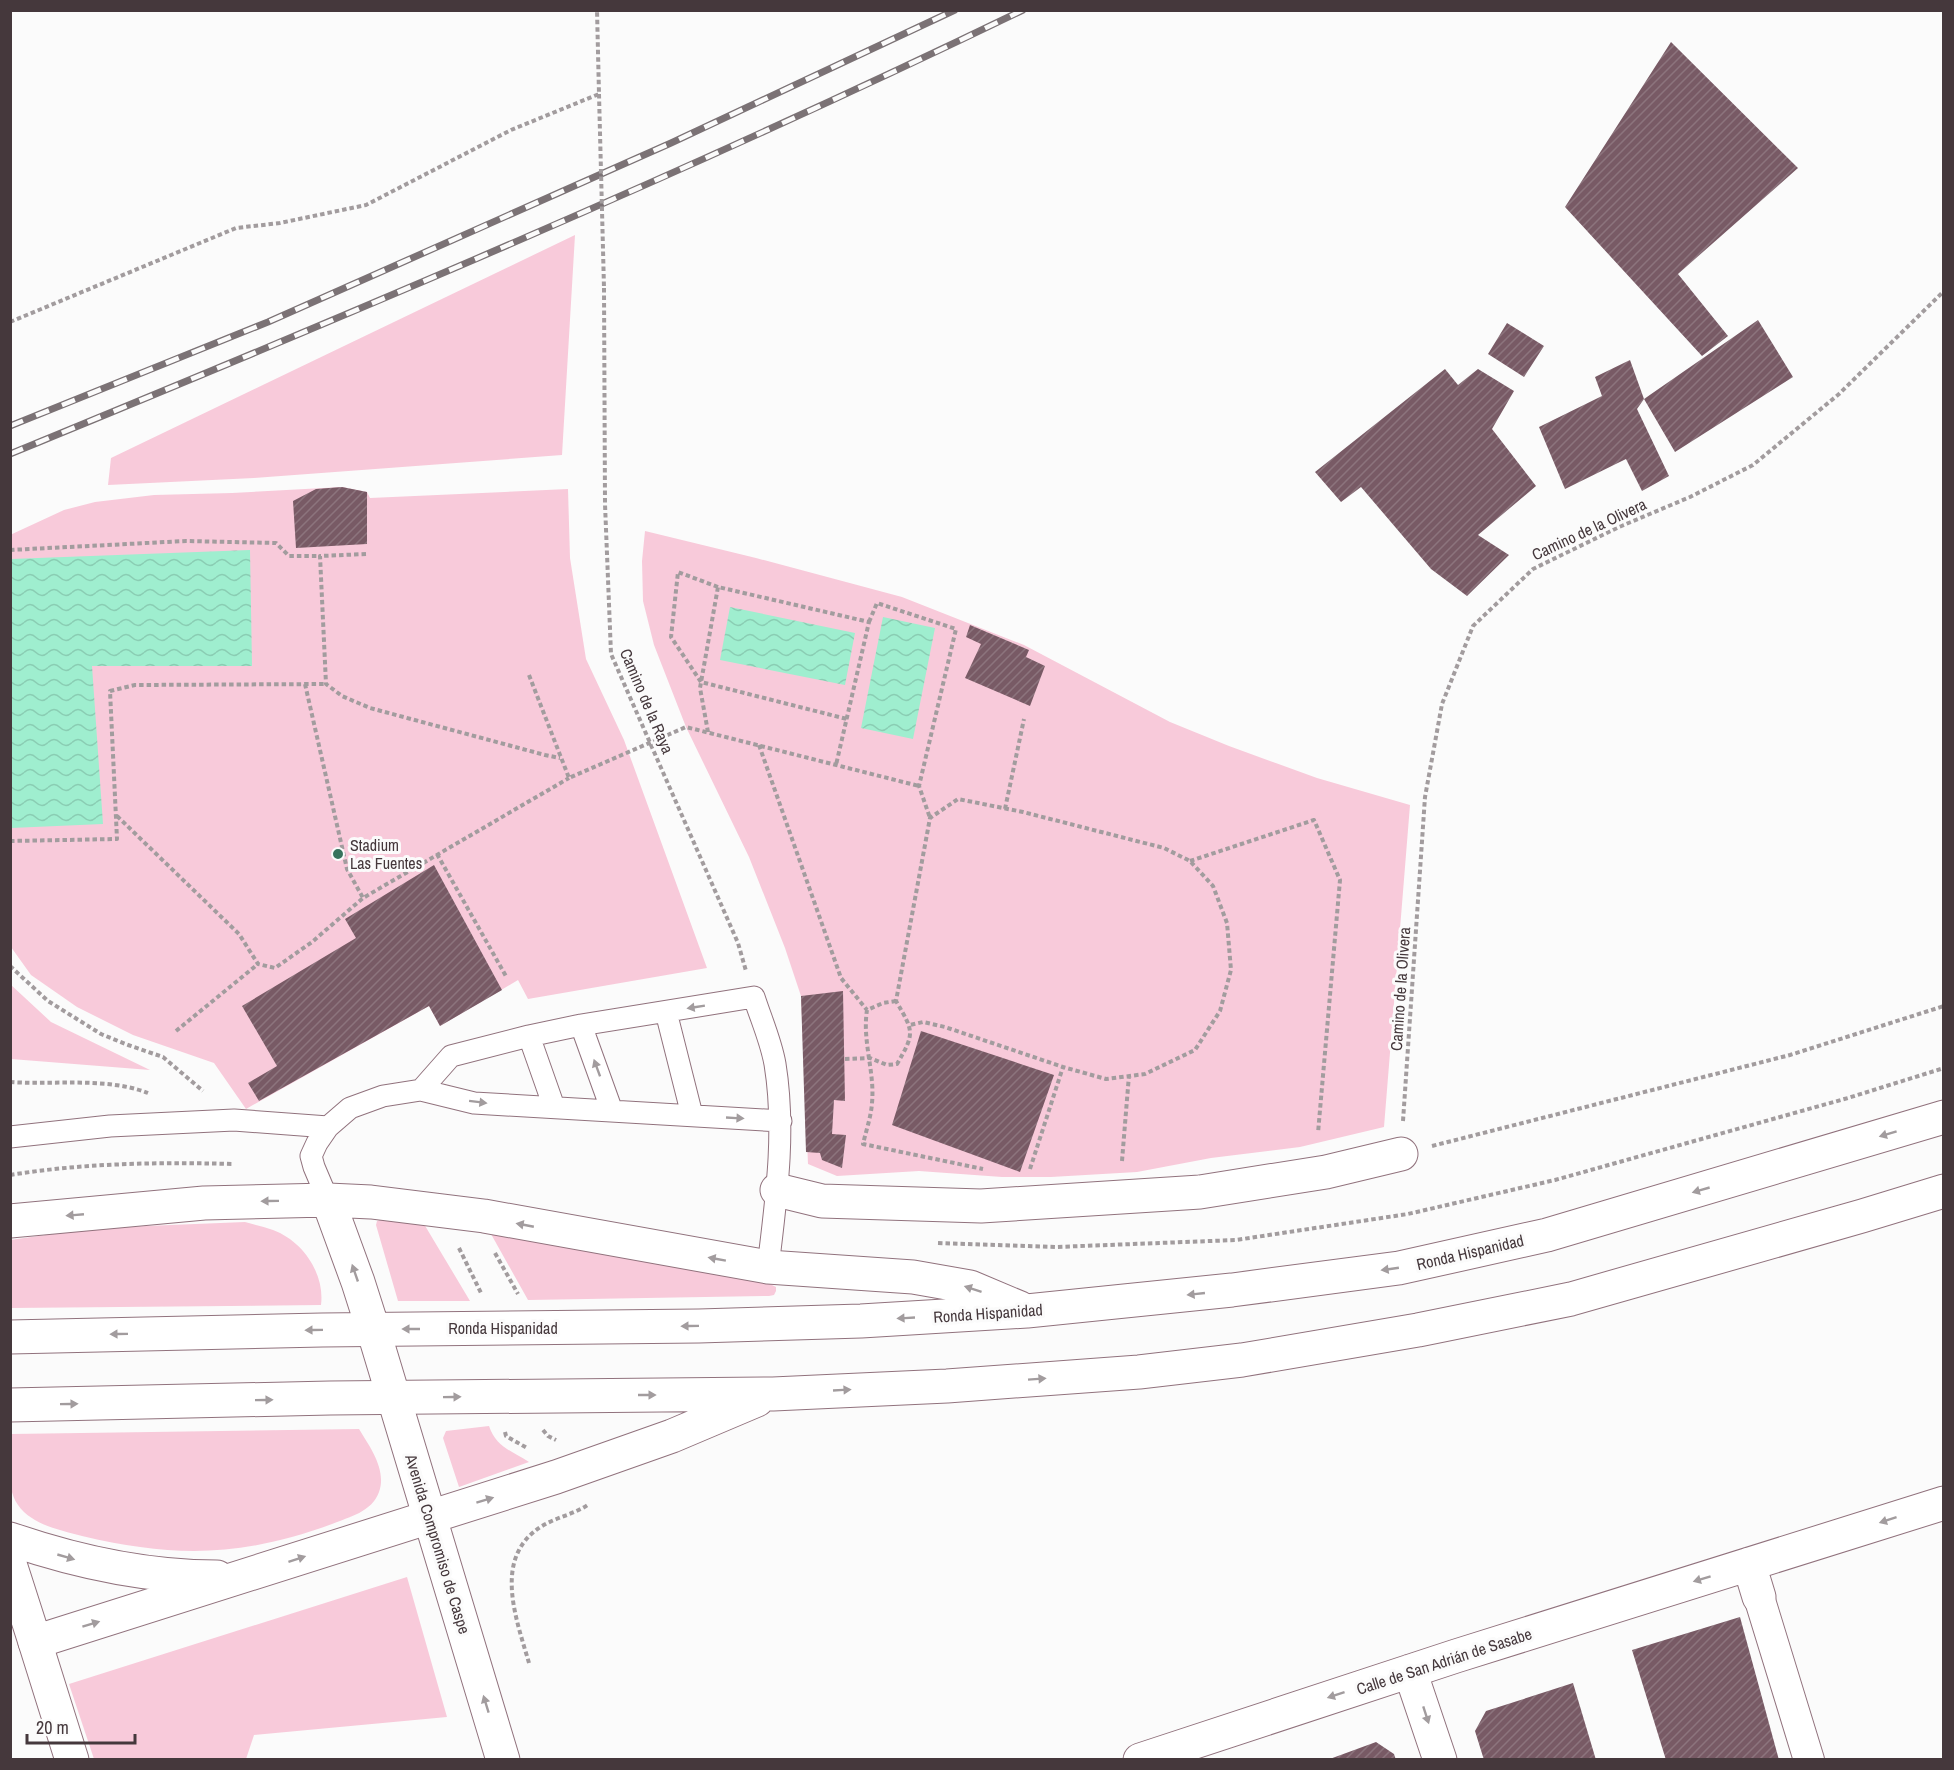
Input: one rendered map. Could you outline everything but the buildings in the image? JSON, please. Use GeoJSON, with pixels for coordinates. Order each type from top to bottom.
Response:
{"type":"FeatureCollection","features":[{"type":"Feature","properties":{"kind":"main road","name":"Ronda Hispanidad"},"geometry":{"type":"LineString","coordinates":[[10,1337],[373,1329],[699,1326],[861,1321],[1027,1311],[1232,1290],[1399,1268],[1547,1235],[1944,1117]]}},
{"type":"Feature","properties":{"kind":"main road"},"geometry":{"type":"LineString","coordinates":[[777,1190],[822,1201],[981,1206],[1200,1192],[1326,1172],[1401,1154]]}},
{"type":"Feature","properties":{"kind":"main road"},"geometry":{"type":"LineString","coordinates":[[10,1405],[773,1394],[947,1386],[1139,1372],[1242,1360],[1382,1336],[1571,1299],[1944,1191]]}},
{"type":"Feature","properties":{"kind":"main road"},"geometry":{"type":"LineString","coordinates":[[10,1221],[204,1203],[328,1200],[371,1202],[484,1216],[768,1268],[913,1277],[970,1287],[1027,1311]]}},
{"type":"Feature","properties":{"kind":"main road","name":"Avenida Compromiso de Caspe"},"geometry":{"type":"LineString","coordinates":[[328,1200],[373,1329],[503,1760]]}},
{"type":"Feature","properties":{"kind":"main road"},"geometry":{"type":"LineString","coordinates":[[35,1642],[556,1477],[672,1436],[773,1394]]}},
{"type":"Feature","properties":{"kind":"main road","name":"Calle de San Adrián de Sasabe"},"geometry":{"type":"LineString","coordinates":[[1140,1760],[1410,1671],[1944,1503]]}},
{"type":"Feature","properties":{"kind":"main road"},"geometry":{"type":"LineString","coordinates":[[10,1539],[69,1558],[113,1567],[195,1577],[242,1577]]}},
{"type":"Feature","properties":{"kind":"main road"},"geometry":{"type":"LineString","coordinates":[[10,1564],[72,1760]]}},
{"type":"Feature","properties":{"kind":"main road"},"geometry":{"type":"LineString","coordinates":[[1749,1564],[1759,1597]]}},
{"type":"Feature","properties":{"kind":"main road"},"geometry":{"type":"LineString","coordinates":[[1410,1671],[1440,1760]]}},
{"type":"Feature","properties":{"kind":"street"},"geometry":{"type":"LineString","coordinates":[[1759,1597],[1809,1760]]}},
{"type":"Feature","properties":{"kind":"lane"},"geometry":{"type":"LineString","coordinates":[[421,1090],[451,1056],[581,1025],[754,997],[775,1062],[781,1121],[777,1190],[768,1268]]}},
{"type":"Feature","properties":{"kind":"lane"},"geometry":{"type":"LineString","coordinates":[[666,1012],[692,1116]]}},
{"type":"Feature","properties":{"kind":"lane"},"geometry":{"type":"LineString","coordinates":[[581,1025],[612,1111]]}},
{"type":"Feature","properties":{"kind":"lane"},"geometry":{"type":"LineString","coordinates":[[529,1036],[554,1107]]}},
{"type":"Feature","properties":{"kind":"lane"},"geometry":{"type":"LineString","coordinates":[[328,1200],[311,1156],[317,1143],[328,1127],[350,1108],[383,1096],[421,1090],[474,1103],[781,1121]]}},
{"type":"Feature","properties":{"kind":"lane"},"geometry":{"type":"LineString","coordinates":[[10,1137],[110,1126],[234,1120],[328,1127]]}},
{"type":"Feature","properties":{"kind":"path","name":"Camino de la Raya"},"geometry":{"type":"LineString","coordinates":[[597,10],[604,288],[605,504],[611,654],[738,943],[754,997]]}},
{"type":"Feature","properties":{"kind":"path"},"geometry":{"type":"LineString","coordinates":[[10,322],[236,228],[280,223],[366,205],[511,130],[599,94]]}},
{"type":"Feature","properties":{"kind":"path","name":"Camino de la Olivera"},"geometry":{"type":"LineString","coordinates":[[1401,1154],[1425,796],[1442,704],[1473,626],[1533,569],[1618,527],[1690,497],[1753,465],[1839,393],[1944,291]]}},
{"type":"Feature","properties":{"kind":"path"},"geometry":{"type":"LineString","coordinates":[[10,550],[186,541],[276,543],[289,556],[366,554]]}},
{"type":"Feature","properties":{"kind":"path"},"geometry":{"type":"LineString","coordinates":[[320,556],[326,684]]}},
{"type":"Feature","properties":{"kind":"path"},"geometry":{"type":"LineString","coordinates":[[847,718],[701,682],[671,637],[678,572],[718,587],[869,622]]}},
{"type":"Feature","properties":{"kind":"path"},"geometry":{"type":"LineString","coordinates":[[708,732],[699,688],[718,587]]}},
{"type":"Feature","properties":{"kind":"path"},"geometry":{"type":"LineString","coordinates":[[836,765],[869,622],[877,603],[956,629],[919,786],[930,818],[896,1001],[910,1024],[911,1038],[897,1064],[887,1065],[870,1058],[845,1059]]}},
{"type":"Feature","properties":{"kind":"path"},"geometry":{"type":"LineString","coordinates":[[529,675],[569,778]]}},
{"type":"Feature","properties":{"kind":"path"},"geometry":{"type":"LineString","coordinates":[[305,684],[347,869],[363,898]]}},
{"type":"Feature","properties":{"kind":"path"},"geometry":{"type":"LineString","coordinates":[[10,840],[117,838],[110,691],[135,685],[326,684],[342,696],[370,708],[561,758]]}},
{"type":"Feature","properties":{"kind":"path"},"geometry":{"type":"LineString","coordinates":[[1005,808],[1024,720]]}},
{"type":"Feature","properties":{"kind":"path"},"geometry":{"type":"LineString","coordinates":[[117,815],[239,934],[258,964],[275,968],[312,942],[363,898],[569,778],[686,727],[919,786]]}},
{"type":"Feature","properties":{"kind":"path"},"geometry":{"type":"LineString","coordinates":[[759,745],[841,978],[867,1010],[865,1025],[870,1058],[872,1103],[862,1144],[992,1170]]}},
{"type":"Feature","properties":{"kind":"path"},"geometry":{"type":"LineString","coordinates":[[910,1024],[923,1022],[945,1027],[1063,1067],[1106,1078],[1145,1074],[1195,1050],[1220,1011],[1231,970],[1227,923],[1213,886],[1190,861],[1164,848],[1023,812],[958,799],[930,818]]}},
{"type":"Feature","properties":{"kind":"path"},"geometry":{"type":"LineString","coordinates":[[1190,861],[1314,820],[1340,880],[1317,1133]]}},
{"type":"Feature","properties":{"kind":"path"},"geometry":{"type":"LineString","coordinates":[[437,855],[507,978]]}},
{"type":"Feature","properties":{"kind":"path"},"geometry":{"type":"LineString","coordinates":[[176,1031],[258,964]]}},
{"type":"Feature","properties":{"kind":"path"},"geometry":{"type":"LineString","coordinates":[[10,966],[48,1001],[101,1034],[128,1046],[163,1057],[234,1120]]}},
{"type":"Feature","properties":{"kind":"path"},"geometry":{"type":"LineString","coordinates":[[867,1010],[883,1003],[896,1001]]}},
{"type":"Feature","properties":{"kind":"path"},"geometry":{"type":"LineString","coordinates":[[1401,1154],[1790,1055],[1944,1006]]}},
{"type":"Feature","properties":{"kind":"path"},"geometry":{"type":"LineString","coordinates":[[1028,1173],[1063,1067]]}},
{"type":"Feature","properties":{"kind":"path"},"geometry":{"type":"LineString","coordinates":[[1122,1169],[1129,1076]]}},
{"type":"Feature","properties":{"kind":"path"},"geometry":{"type":"LineString","coordinates":[[10,1082],[88,1083],[136,1089],[157,1097]]}},
{"type":"Feature","properties":{"kind":"path"},"geometry":{"type":"LineString","coordinates":[[188,1091],[198,1086]]}},
{"type":"Feature","properties":{"kind":"shaded area"},"geometry":{"type":"Polygon","coordinates":[[[575,235],[562,455],[254,478],[108,485],[111,458],[575,235]]]}},
{"type":"Feature","properties":{"kind":"shaded area","name":"Stadium Las Fuentes"},"geometry":{"type":"Polygon","coordinates":[[[342,487],[367,492],[370,498],[568,489],[570,558],[586,659],[624,740],[707,968],[528,999],[518,980],[440,1026],[429,1006],[246,1109],[214,1063],[133,1035],[77,1007],[31,975],[11,947],[10,535],[64,510],[95,502],[154,495],[342,487]]]}},
{"type":"Feature","properties":{"kind":"shaded area"},"geometry":{"type":"Polygon","coordinates":[[[645,531],[902,597],[1024,645],[1170,722],[1317,778],[1410,805],[1384,1127],[1300,1147],[1211,1158],[1137,1172],[1051,1177],[1002,1177],[919,1171],[837,1176],[808,1164],[801,996],[785,948],[749,857],[686,727],[654,645],[643,601],[642,561],[645,531]]]}},
{"type":"Feature","properties":{"kind":"shaded area"},"geometry":{"type":"Polygon","coordinates":[[[10,984],[51,1022],[150,1070],[11,1059],[10,984]]]}},
{"type":"Feature","properties":{"kind":"shaded area"},"geometry":{"type":"Polygon","coordinates":[[[382,1219],[424,1224],[470,1301],[398,1301],[376,1225],[377,1221],[382,1219]]]}},
{"type":"Feature","properties":{"kind":"shaded area"},"geometry":{"type":"Polygon","coordinates":[[[245,1222],[284,1235],[302,1250],[310,1260],[319,1282],[321,1305],[11,1308],[10,1240],[96,1228],[245,1222]]]}},
{"type":"Feature","properties":{"kind":"shaded area"},"geometry":{"type":"Polygon","coordinates":[[[491,1234],[768,1283],[776,1287],[776,1291],[774,1295],[769,1296],[528,1300],[491,1234]]]}},
{"type":"Feature","properties":{"kind":"shaded area"},"geometry":{"type":"Polygon","coordinates":[[[489,1426],[500,1444],[529,1462],[459,1487],[443,1438],[446,1431],[489,1426]]]}},
{"type":"Feature","properties":{"kind":"shaded area"},"geometry":{"type":"Polygon","coordinates":[[[359,1429],[376,1459],[381,1475],[381,1484],[376,1499],[366,1509],[352,1516],[299,1535],[268,1543],[208,1551],[178,1551],[82,1536],[56,1529],[31,1517],[18,1505],[11,1489],[9,1462],[11,1434],[359,1429]]]}},
{"type":"Feature","properties":{"kind":"shaded area"},"geometry":{"type":"Polygon","coordinates":[[[407,1577],[447,1717],[254,1735],[246,1759],[94,1759],[69,1684],[407,1577]]]}},
{"type":"Feature","properties":{"kind":"water"},"geometry":{"type":"Polygon","coordinates":[[[250,550],[252,666],[92,666],[103,824],[11,828],[11,559],[250,550]]]}},
{"type":"Feature","properties":{"kind":"water"},"geometry":{"type":"Polygon","coordinates":[[[730,607],[855,633],[845,685],[720,660],[730,607]]]}},
{"type":"Feature","properties":{"kind":"water"},"geometry":{"type":"Polygon","coordinates":[[[883,617],[935,628],[913,739],[861,728],[883,617]]]}},
{"type":"Feature","properties":{"kind":"railway"},"geometry":{"type":"LineString","coordinates":[[10,426],[268,322],[671,143],[955,10]]}},
{"type":"Feature","properties":{"kind":"railway"},"geometry":{"type":"LineString","coordinates":[[10,454],[520,240],[773,128],[1023,10]]}},
{"type":"Feature","properties":{"kind":"place","name":"Stadium Las Fuentes"},"geometry":{"type":"Point","coordinates":[338,854]}}]}
